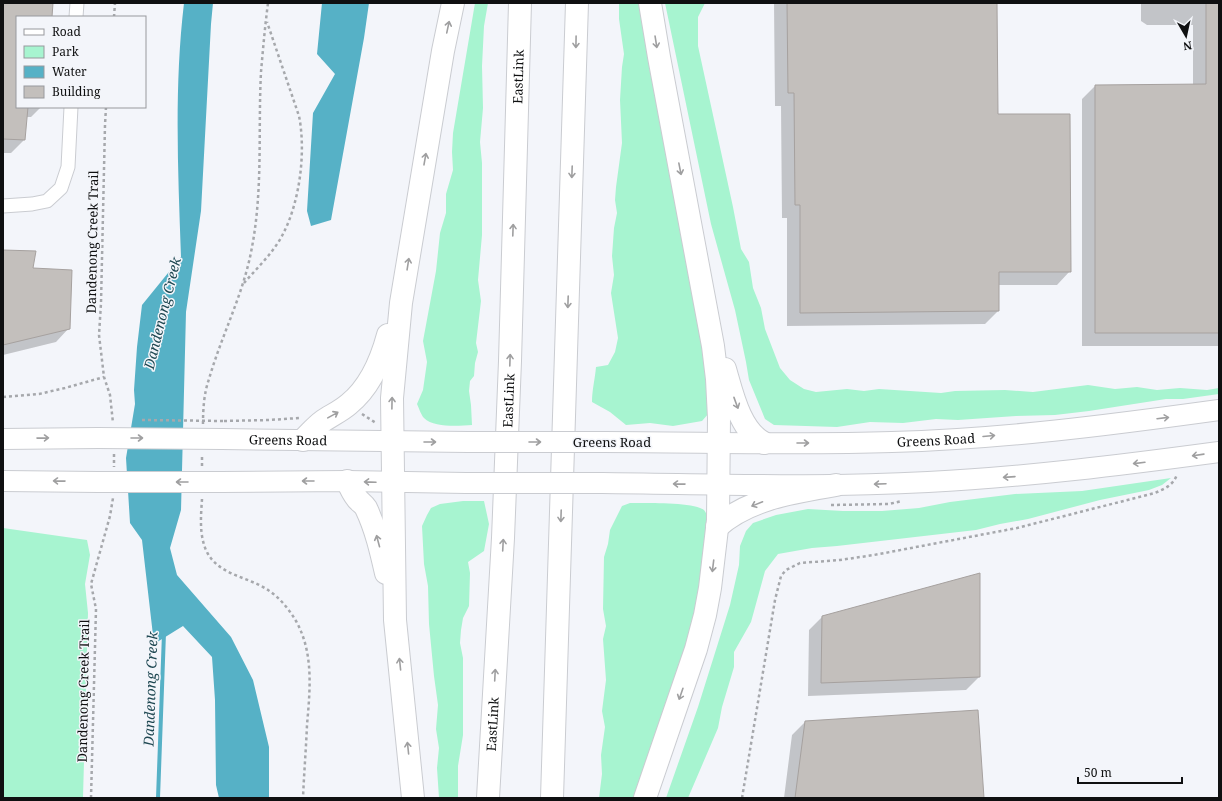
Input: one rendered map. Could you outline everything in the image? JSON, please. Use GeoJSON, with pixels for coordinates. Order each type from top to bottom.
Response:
{"type":"FeatureCollection","features":[{"type":"Feature","properties":{"kind":"highway"},"geometry":{"type":"LineString","coordinates":[[414,798],[395,620],[392,442],[393,391],[401,303],[443,51],[453,3]]}},
{"type":"Feature","properties":{"kind":"highway","name":"EastLink"},"geometry":{"type":"LineString","coordinates":[[488,798],[503,538],[510,361],[520,3]]}},
{"type":"Feature","properties":{"kind":"highway"},"geometry":{"type":"LineString","coordinates":[[552,798],[577,3]]}},
{"type":"Feature","properties":{"kind":"highway"},"geometry":{"type":"LineString","coordinates":[[645,798],[684,683],[705,615],[710,588],[717,527],[718,484],[717,379],[708,313],[658,57],[650,3]]}},
{"type":"Feature","properties":{"kind":"highway"},"geometry":{"type":"LineString","coordinates":[[303,440],[322,421],[338,413],[350,404],[370,379],[381,361],[392,324],[401,303]]}},
{"type":"Feature","properties":{"kind":"highway"},"geometry":{"type":"LineString","coordinates":[[708,313],[738,410],[748,430],[764,443]]}},
{"type":"Feature","properties":{"kind":"highway"},"geometry":{"type":"LineString","coordinates":[[346,481],[357,499],[362,502],[372,521],[384,566],[395,620]]}},
{"type":"Feature","properties":{"kind":"highway"},"geometry":{"type":"LineString","coordinates":[[717,527],[731,516],[762,502],[786,495],[836,485]]}},
{"type":"Feature","properties":{"kind":"main road","name":"Greens Road"},"geometry":{"type":"LineString","coordinates":[[3,439],[98,438],[223,430],[303,440],[392,442],[892,442],[964,438],[1110,425],[1219,410]]}},
{"type":"Feature","properties":{"kind":"main road"},"geometry":{"type":"LineString","coordinates":[[3,481],[346,481],[393,483],[836,485],[928,482],[1013,476],[1088,469],[1219,452]]}},
{"type":"Feature","properties":{"kind":"street"},"geometry":{"type":"LineString","coordinates":[[76,16],[77,3]]}},
{"type":"Feature","properties":{"kind":"street"},"geometry":{"type":"LineString","coordinates":[[3,206],[32,204],[47,201],[61,188],[68,167],[71,108]]}},
{"type":"Feature","properties":{"kind":"path"},"geometry":{"type":"LineString","coordinates":[[114,16],[115,3]]}},
{"type":"Feature","properties":{"kind":"path"},"geometry":{"type":"LineString","coordinates":[[203,426],[204,404],[208,380],[244,283],[252,247],[256,218],[261,72],[268,3]]}},
{"type":"Feature","properties":{"kind":"path"},"geometry":{"type":"LineString","coordinates":[[244,283],[271,252],[284,232],[296,195],[301,170],[302,138],[299,116],[266,19]]}},
{"type":"Feature","properties":{"kind":"path","name":"Dandenong Creek Trail"},"geometry":{"type":"LineString","coordinates":[[3,397],[38,394],[104,377],[99,335],[106,108]]}},
{"type":"Feature","properties":{"kind":"path"},"geometry":{"type":"LineString","coordinates":[[108,420],[116,420]]}},
{"type":"Feature","properties":{"kind":"path"},"geometry":{"type":"LineString","coordinates":[[139,420],[223,430]]}},
{"type":"Feature","properties":{"kind":"path"},"geometry":{"type":"LineString","coordinates":[[202,450],[202,474]]}},
{"type":"Feature","properties":{"kind":"path"},"geometry":{"type":"LineString","coordinates":[[742,798],[775,600],[781,576],[786,570],[800,563],[840,560],[874,555],[1018,528],[1148,495],[1166,489],[1176,479],[1178,470],[1177,458]]}},
{"type":"Feature","properties":{"kind":"path"},"geometry":{"type":"LineString","coordinates":[[202,497],[202,534],[206,549],[212,560],[222,569],[254,582],[268,590],[283,602],[296,621],[304,639],[308,654],[310,692],[303,798]]}},
{"type":"Feature","properties":{"kind":"path","name":"Dandenong Creek Trail"},"geometry":{"type":"LineString","coordinates":[[91,584],[96,609],[91,798]]}},
{"type":"Feature","properties":{"kind":"green space"},"geometry":{"type":"Polygon","coordinates":[[[475,3],[488,3],[484,26],[482,66],[483,108],[480,142],[482,163],[482,235],[478,280],[481,301],[476,343],[478,352],[474,376],[470,381],[469,391],[472,425],[447,426],[428,421],[423,417],[417,404],[423,390],[427,362],[423,341],[436,271],[440,233],[446,213],[446,194],[453,170],[453,133],[475,3]]]}},
{"type":"Feature","properties":{"kind":"green space"},"geometry":{"type":"Polygon","coordinates":[[[619,3],[640,3],[650,72],[661,114],[707,363],[709,413],[702,421],[673,426],[650,423],[626,425],[610,412],[592,402],[596,367],[608,365],[615,352],[618,338],[611,293],[614,275],[612,256],[614,228],[617,213],[615,200],[622,143],[620,100],[624,54],[619,19],[619,3]]]}},
{"type":"Feature","properties":{"kind":"green space"},"geometry":{"type":"Polygon","coordinates":[[[665,3],[705,3],[698,17],[698,46],[741,249],[749,262],[753,288],[761,308],[765,329],[780,368],[790,380],[804,389],[816,392],[847,389],[864,391],[879,389],[941,393],[955,391],[1005,390],[1033,392],[1088,385],[1115,389],[1137,387],[1157,390],[1180,388],[1207,390],[1219,388],[1219,394],[1183,399],[1166,399],[1055,415],[958,420],[936,419],[903,423],[870,422],[837,427],[774,425],[765,419],[749,380],[735,310],[711,224],[665,3]]]}},
{"type":"Feature","properties":{"kind":"green space"},"geometry":{"type":"Polygon","coordinates":[[[1171,478],[1162,485],[1149,490],[1100,500],[1028,519],[976,530],[812,548],[778,554],[765,571],[751,622],[734,652],[734,667],[722,707],[718,728],[688,798],[666,798],[698,707],[730,605],[739,565],[740,546],[746,531],[753,523],[776,515],[808,509],[882,511],[919,508],[950,502],[1015,494],[1082,491],[1171,478]]]}},
{"type":"Feature","properties":{"kind":"green space"},"geometry":{"type":"Polygon","coordinates":[[[463,501],[484,501],[489,524],[484,551],[468,562],[470,573],[469,606],[463,618],[460,643],[463,658],[463,735],[458,766],[458,798],[439,798],[437,768],[439,748],[436,729],[438,705],[429,624],[428,586],[424,564],[422,526],[431,508],[440,504],[463,501]]]}},
{"type":"Feature","properties":{"kind":"green space"},"geometry":{"type":"Polygon","coordinates":[[[630,503],[669,504],[699,507],[704,510],[710,521],[694,635],[635,798],[599,798],[602,774],[601,755],[605,727],[602,711],[606,680],[603,639],[606,626],[603,609],[604,557],[610,530],[622,506],[630,503]]]}},
{"type":"Feature","properties":{"kind":"green space"},"geometry":{"type":"Polygon","coordinates":[[[3,528],[87,540],[90,555],[85,584],[88,613],[83,798],[3,798],[3,528]]]}},
{"type":"Feature","properties":{"kind":"water"},"geometry":{"type":"Polygon","coordinates":[[[184,3],[213,3],[201,211],[186,312],[181,510],[170,548],[177,575],[231,637],[253,680],[269,747],[269,798],[219,798],[216,785],[215,700],[212,657],[183,626],[154,644],[142,540],[130,523],[126,458],[135,404],[134,390],[137,347],[142,305],[181,257],[178,98],[184,3]]]}},
{"type":"Feature","properties":{"kind":"water"},"geometry":{"type":"Polygon","coordinates":[[[322,3],[369,3],[331,220],[311,226],[307,211],[313,113],[335,74],[317,54],[322,3]]]}},
{"type":"Feature","properties":{"kind":"building"},"geometry":{"type":"Polygon","coordinates":[[[3,3],[53,3],[52,16],[16,16],[16,108],[28,108],[25,140],[3,139],[3,3]]]}},
{"type":"Feature","properties":{"kind":"building"},"geometry":{"type":"Polygon","coordinates":[[[787,3],[997,3],[998,114],[1070,114],[1071,272],[999,272],[999,311],[800,313],[800,205],[795,205],[794,93],[788,93],[787,3]]]}},
{"type":"Feature","properties":{"kind":"building"},"geometry":{"type":"Polygon","coordinates":[[[1206,3],[1219,3],[1219,333],[1095,333],[1095,85],[1206,84],[1206,3]]]}},
{"type":"Feature","properties":{"kind":"building"},"geometry":{"type":"Polygon","coordinates":[[[3,250],[36,251],[33,268],[72,270],[70,329],[3,345],[3,250]]]}},
{"type":"Feature","properties":{"kind":"building"},"geometry":{"type":"Polygon","coordinates":[[[980,573],[980,677],[821,683],[822,616],[980,573]]]}},
{"type":"Feature","properties":{"kind":"building"},"geometry":{"type":"Polygon","coordinates":[[[978,710],[984,798],[795,798],[805,721],[978,710]]]}},
{"type":"Feature","properties":{"kind":"waterway","name":"Dandenong Creek"},"geometry":{"type":"LineString","coordinates":[[158,798],[164,633]]}}]}
